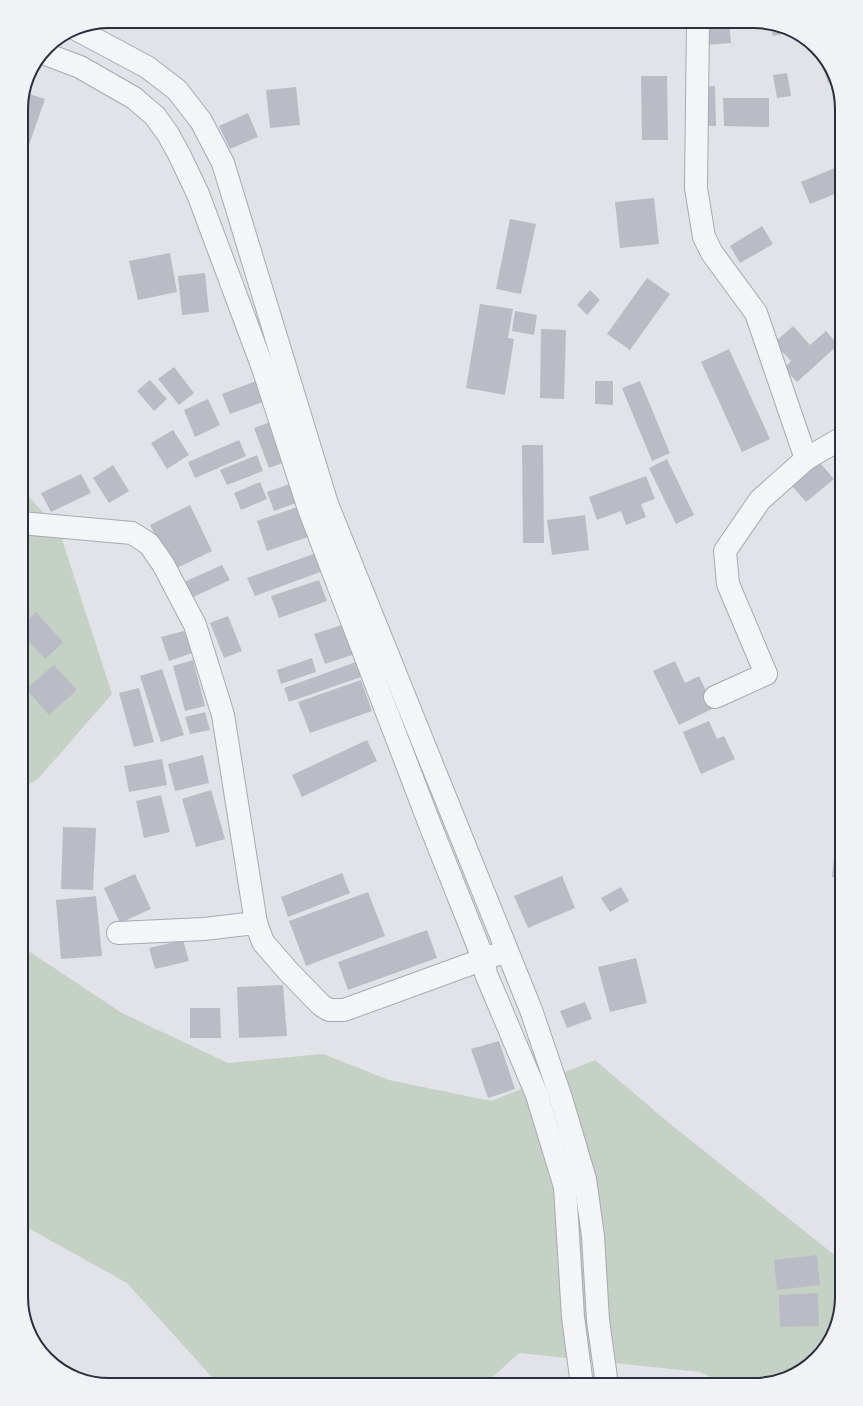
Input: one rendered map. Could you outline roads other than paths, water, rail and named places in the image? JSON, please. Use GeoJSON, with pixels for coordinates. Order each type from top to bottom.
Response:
{"type":"FeatureCollection","features":[{"type":"Feature","properties":{"kind":"street"},"geometry":{"type":"LineString","coordinates":[[698,28],[696,188],[704,238],[712,253],[756,313],[806,460]]}},
{"type":"Feature","properties":{"kind":"street"},"geometry":{"type":"LineString","coordinates":[[82,32],[147,67],[177,90],[201,120],[223,163],[327,504],[531,1010],[562,1098],[584,1179],[593,1236],[598,1320],[606,1378]]}},
{"type":"Feature","properties":{"kind":"street"},"geometry":{"type":"LineString","coordinates":[[49,55],[80,67],[134,98],[155,116],[168,134],[198,194],[263,368],[309,509],[429,823],[483,958],[486,974],[537,1095],[565,1187],[574,1317],[581,1378]]}},
{"type":"Feature","properties":{"kind":"street"},"geometry":{"type":"LineString","coordinates":[[715,697],[766,674],[728,584],[725,551],[760,500],[806,460],[835,442]]}},
{"type":"Feature","properties":{"kind":"street"},"geometry":{"type":"LineString","coordinates":[[28,524],[132,533],[149,544],[163,564],[195,625],[223,715],[256,923],[263,942],[321,1005],[330,1010],[344,1010],[483,958],[507,951]]}},
{"type":"Feature","properties":{"kind":"street"},"geometry":{"type":"LineString","coordinates":[[118,933],[204,929],[256,923]]}}]}
